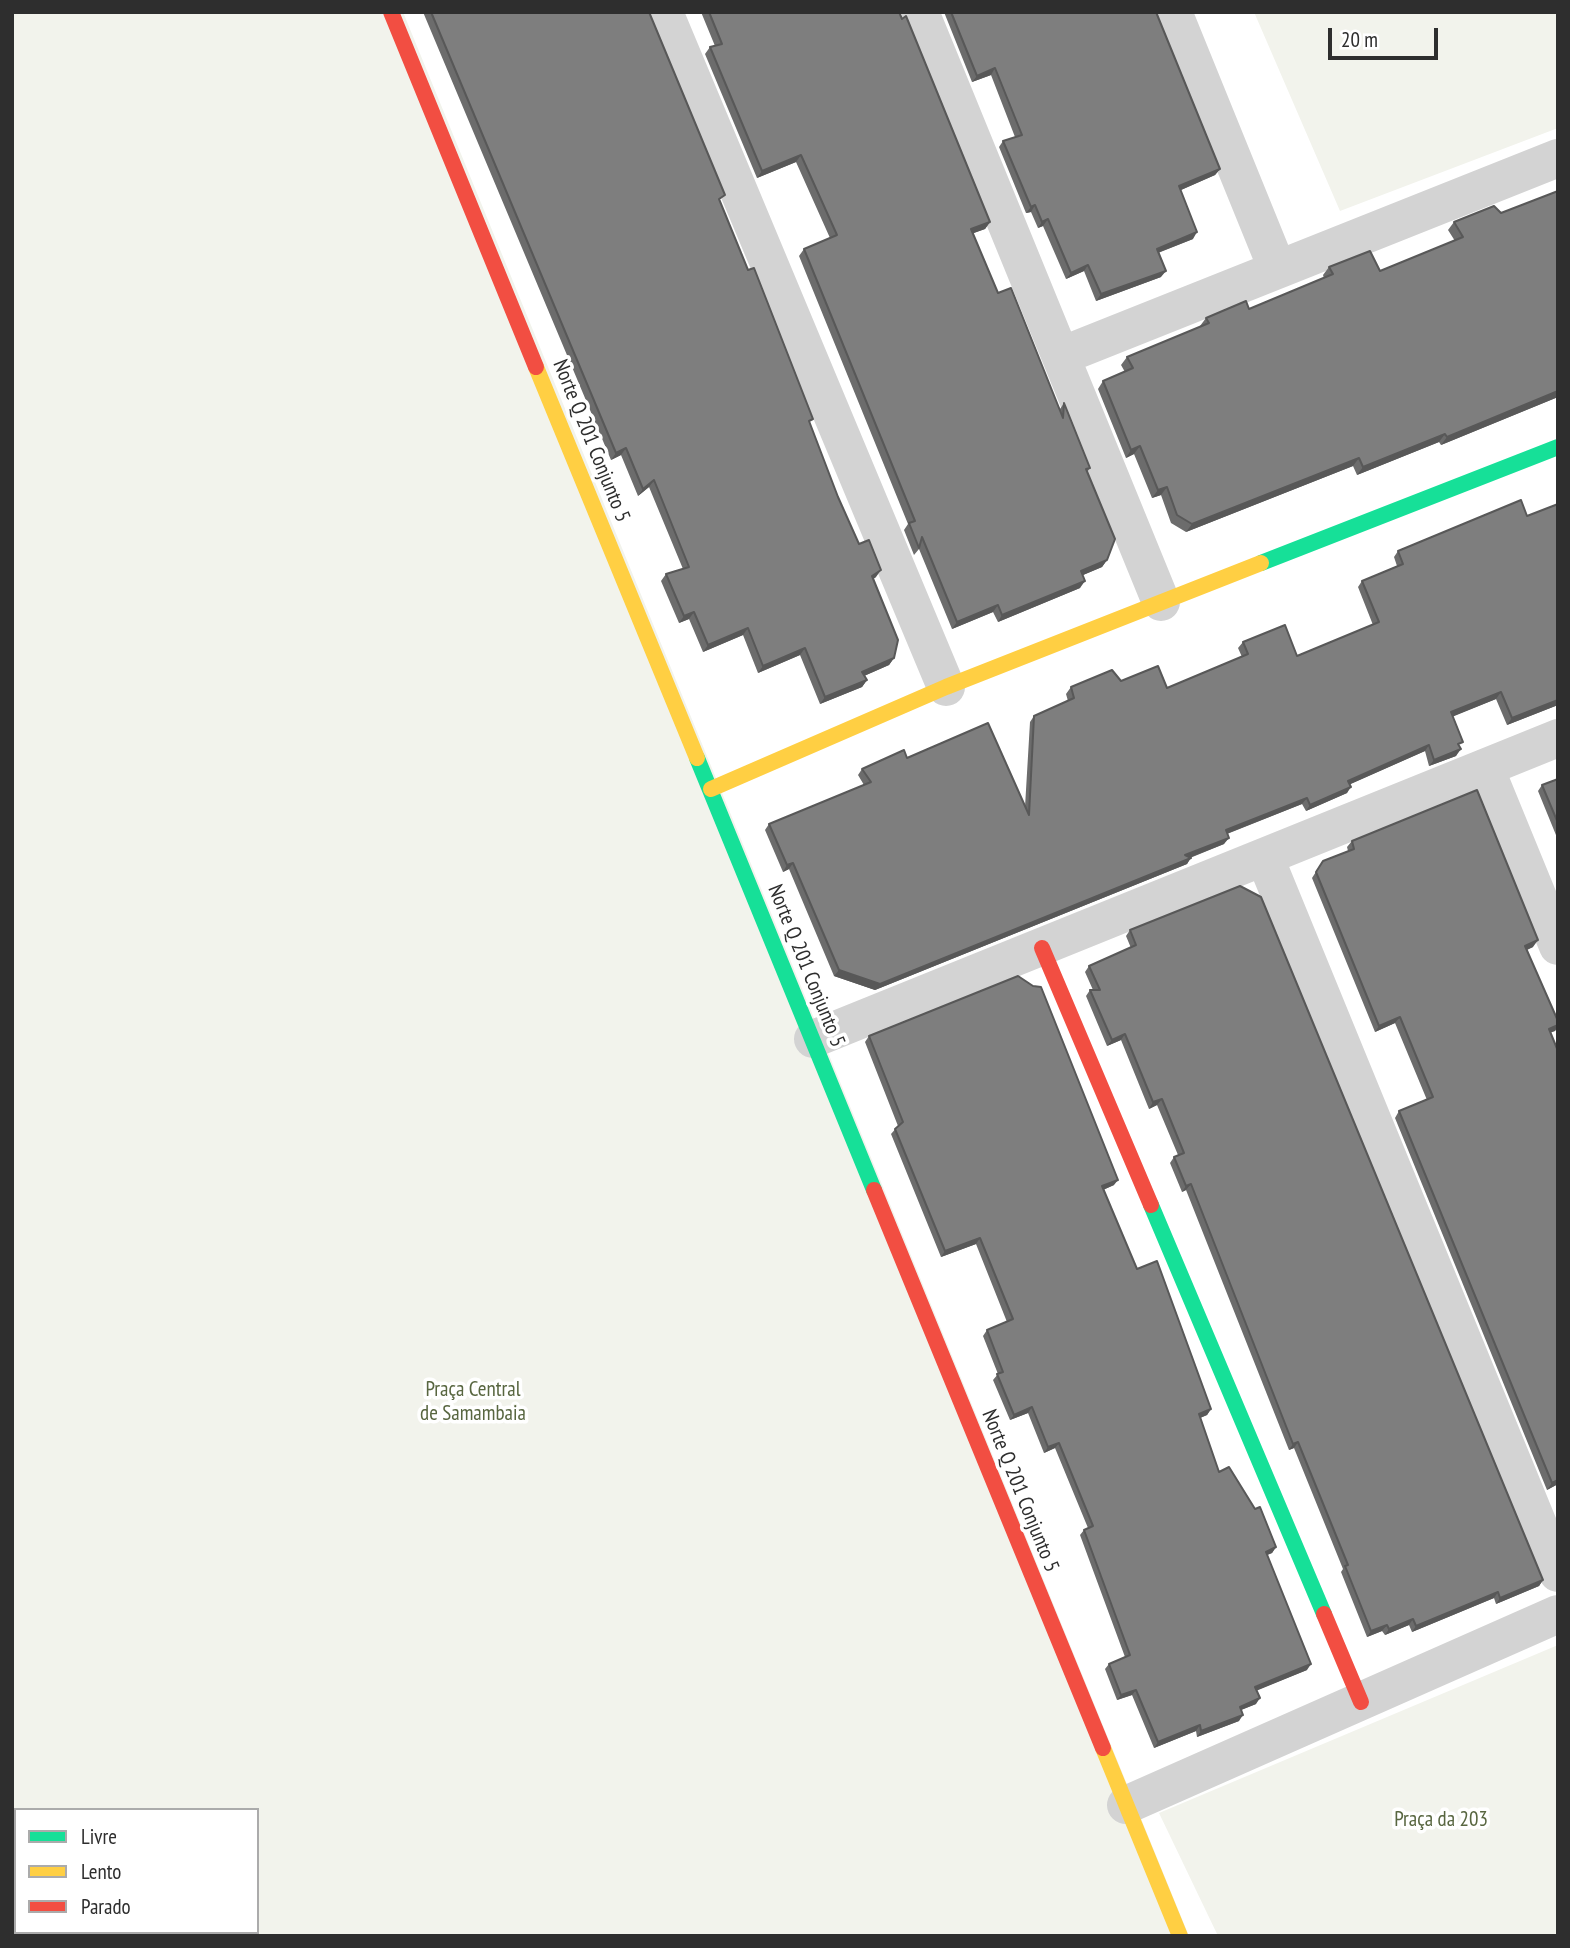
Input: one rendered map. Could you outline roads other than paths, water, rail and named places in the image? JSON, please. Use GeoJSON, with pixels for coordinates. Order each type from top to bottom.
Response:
{"type":"FeatureCollection","features":[{"type":"Feature","properties":{"kind":"street","name":"Norte Q 201 Conjunto 5"},"geometry":{"type":"LineString","coordinates":[[391,12],[1180,1936]]}},
{"type":"Feature","properties":{"kind":"street"},"geometry":{"type":"LineString","coordinates":[[664,12],[946,687]]}},
{"type":"Feature","properties":{"kind":"street"},"geometry":{"type":"LineString","coordinates":[[920,12],[1161,601]]}},
{"type":"Feature","properties":{"kind":"street"},"geometry":{"type":"LineString","coordinates":[[1173,12],[1277,268]]}},
{"type":"Feature","properties":{"kind":"street"},"geometry":{"type":"LineString","coordinates":[[1061,356],[1558,158]]}},
{"type":"Feature","properties":{"kind":"street"},"geometry":{"type":"LineString","coordinates":[[711,789],[946,687],[1558,447]]}},
{"type":"Feature","properties":{"kind":"street"},"geometry":{"type":"LineString","coordinates":[[813,1039],[1558,738]]}},
{"type":"Feature","properties":{"kind":"street"},"geometry":{"type":"LineString","coordinates":[[1485,768],[1558,946]]}},
{"type":"Feature","properties":{"kind":"street"},"geometry":{"type":"LineString","coordinates":[[1265,858],[1558,1573]]}},
{"type":"Feature","properties":{"kind":"street"},"geometry":{"type":"LineString","coordinates":[[1042,948],[1361,1702]]}},
{"type":"Feature","properties":{"kind":"street"},"geometry":{"type":"LineString","coordinates":[[1126,1805],[1558,1614]]}},
{"type":"Feature","properties":{"kind":"park label","name":"Praça Central de Samambaia"},"geometry":{"type":"Point","coordinates":[473,1402]}},
{"type":"Feature","properties":{"kind":"park label","name":"Praça da 203"},"geometry":{"type":"Point","coordinates":[1441,1820]}}]}
